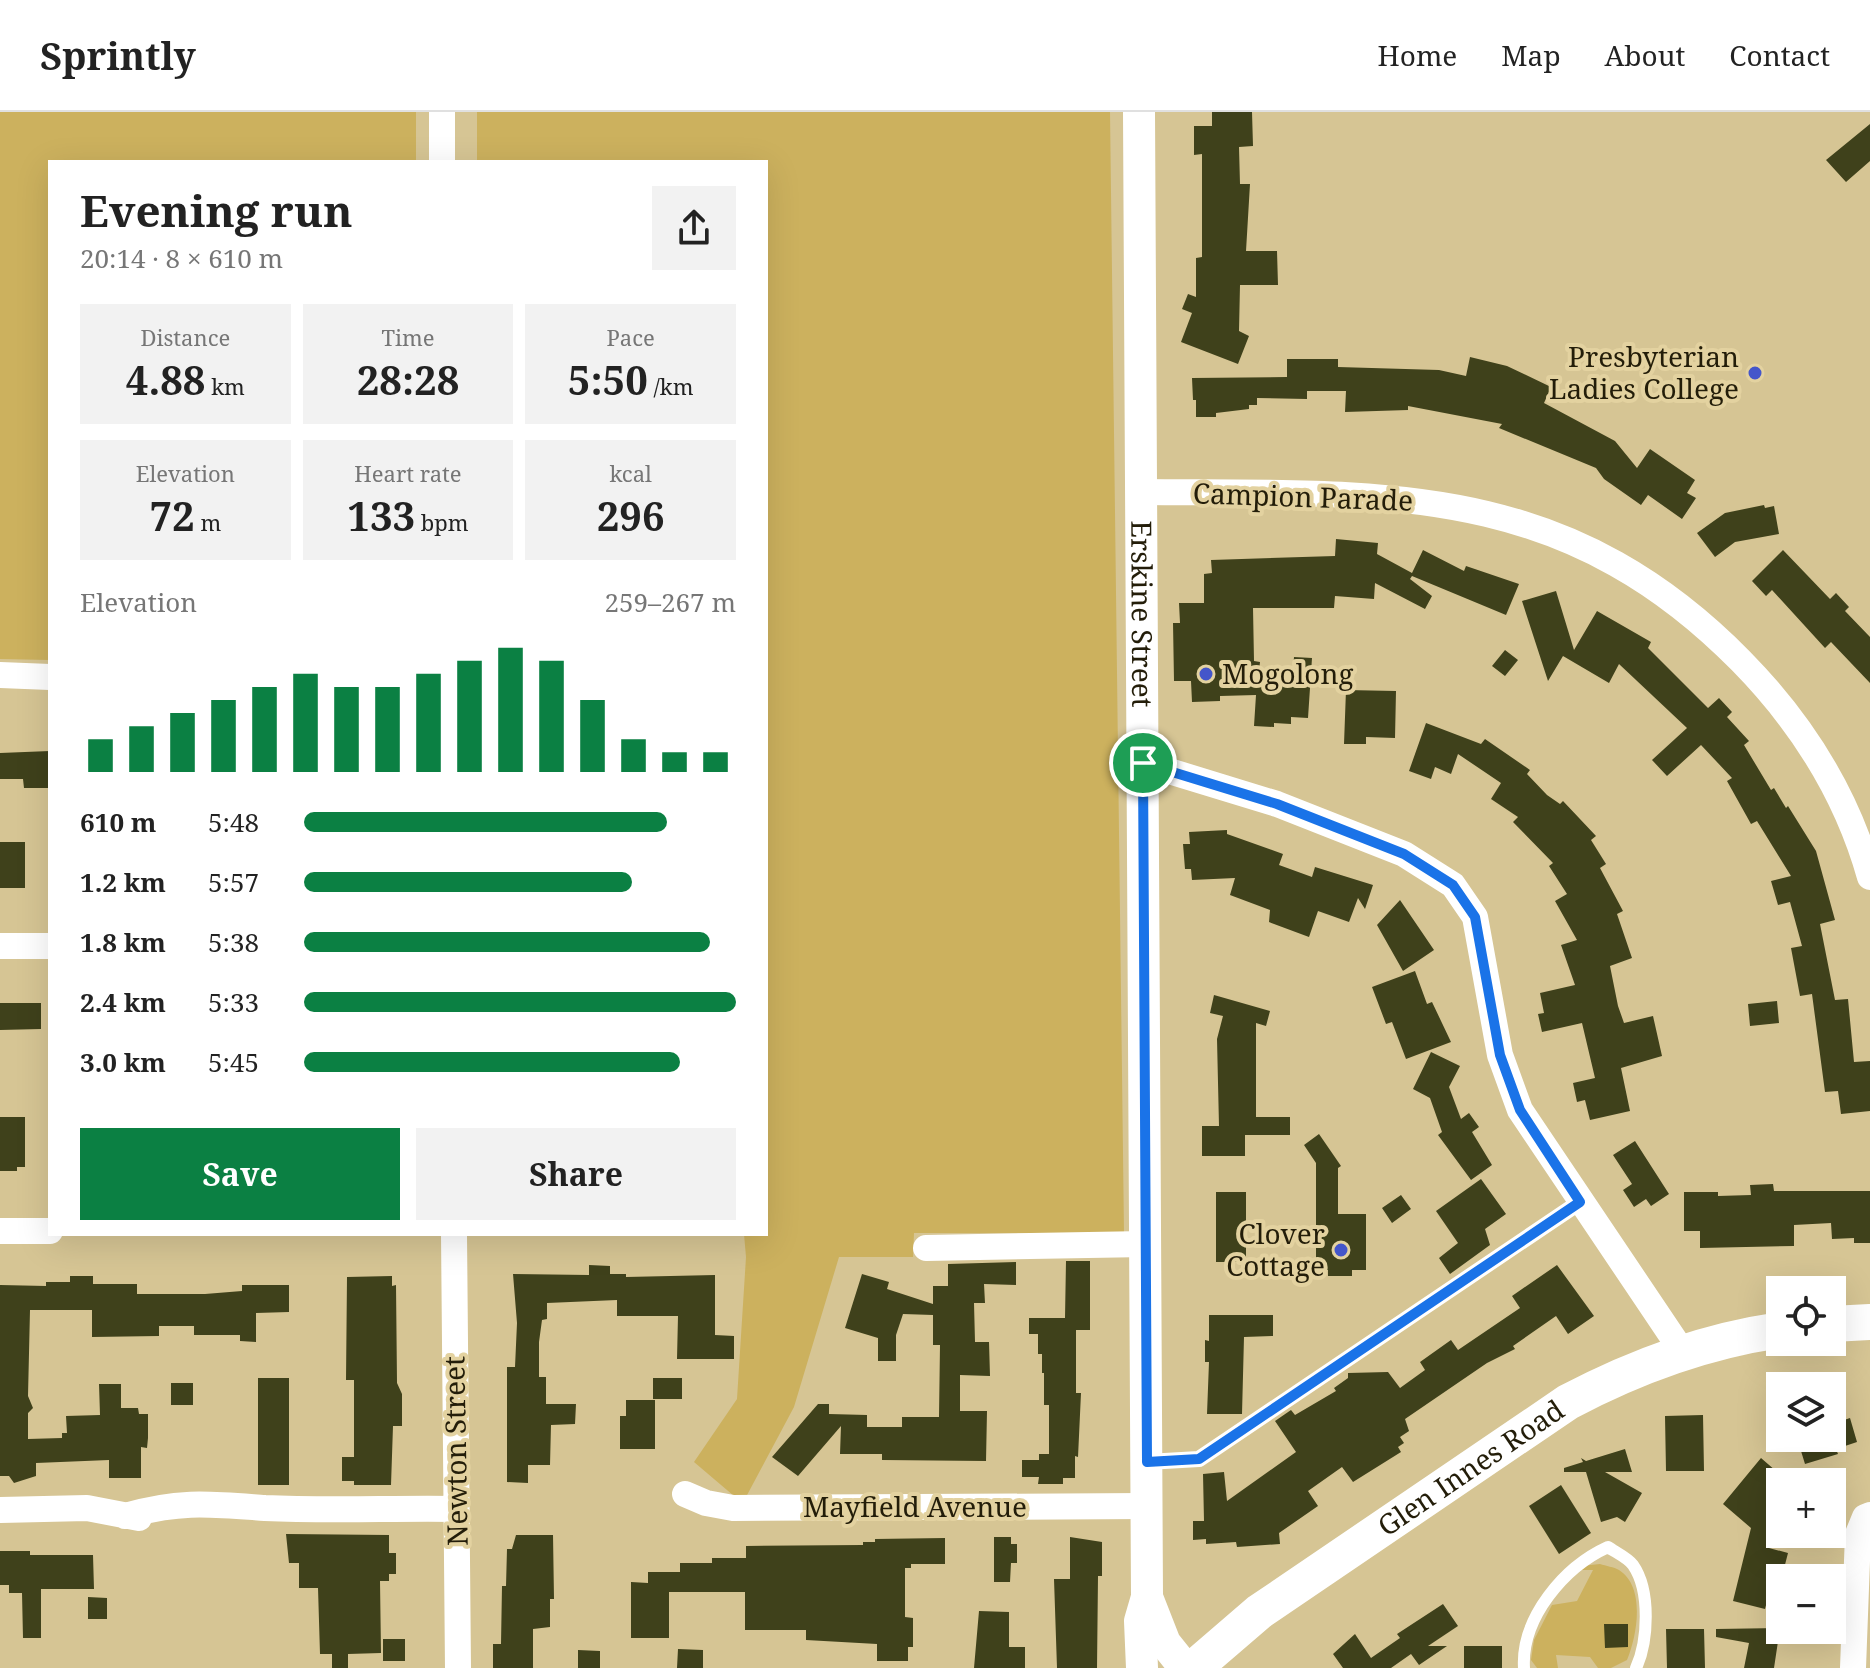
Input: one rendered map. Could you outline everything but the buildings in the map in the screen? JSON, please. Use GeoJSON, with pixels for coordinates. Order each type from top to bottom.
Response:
{"type":"FeatureCollection","features":[{"type":"Feature","properties":{"kind":"main road"},"geometry":{"type":"LineString","coordinates":[[1846,1323],[1870,1322]]}},
{"type":"Feature","properties":{"kind":"main road","name":"Glen Innes Road"},"geometry":{"type":"LineString","coordinates":[[1194,1668],[1259,1612],[1568,1402],[1619,1376],[1682,1351],[1726,1338],[1766,1332]]}},
{"type":"Feature","properties":{"kind":"street"},"geometry":{"type":"LineString","coordinates":[[442,112],[442,160]]}},
{"type":"Feature","properties":{"kind":"street","name":"Erskine Street"},"geometry":{"type":"LineString","coordinates":[[1139,112],[1147,1462],[1147,1597],[1140,1621],[1146,1663]]}},
{"type":"Feature","properties":{"kind":"street","name":"Campion Parade"},"geometry":{"type":"LineString","coordinates":[[1141,492],[1364,494],[1432,503],[1491,514],[1555,534],[1611,559],[1647,581],[1712,631],[1770,690],[1819,758],[1839,795],[1870,877]]}},
{"type":"Feature","properties":{"kind":"street"},"geometry":{"type":"LineString","coordinates":[[0,675],[48,677]]}},
{"type":"Feature","properties":{"kind":"street"},"geometry":{"type":"LineString","coordinates":[[1143,763],[1319,820],[1404,854],[1453,885],[1475,917],[1500,1055],[1520,1110],[1682,1351]]}},
{"type":"Feature","properties":{"kind":"street"},"geometry":{"type":"LineString","coordinates":[[0,946],[48,946]]}},
{"type":"Feature","properties":{"kind":"street"},"geometry":{"type":"LineString","coordinates":[[0,1231],[48,1231]]}},
{"type":"Feature","properties":{"kind":"street","name":"Newton Street"},"geometry":{"type":"LineString","coordinates":[[454,1236],[458,1668]]}},
{"type":"Feature","properties":{"kind":"street"},"geometry":{"type":"LineString","coordinates":[[926,1248],[1146,1244]]}},
{"type":"Feature","properties":{"kind":"street","name":"Mayfield Avenue"},"geometry":{"type":"LineString","coordinates":[[685,1494],[706,1503],[733,1508],[1147,1506]]}},
{"type":"Feature","properties":{"kind":"street"},"geometry":{"type":"LineString","coordinates":[[0,1510],[87,1508],[157,1521],[219,1518],[264,1508],[456,1509]]}},
{"type":"Feature","properties":{"kind":"street"},"geometry":{"type":"LineString","coordinates":[[1853,1668],[1858,1534],[1865,1517],[1870,1515]]}},
{"type":"Feature","properties":{"kind":"street","name":"Erskine Street"},"geometry":{"type":"LineString","coordinates":[[1147,1597],[1165,1643],[1185,1668]]}},
{"type":"Feature","properties":{"kind":"street"},"geometry":{"type":"LineString","coordinates":[[1866,1668],[1870,1657]]}},
{"type":"Feature","properties":{"kind":"lane"},"geometry":{"type":"LineString","coordinates":[[1147,1462],[1199,1459],[1580,1202]]}},
{"type":"Feature","properties":{"kind":"lane"},"geometry":{"type":"LineString","coordinates":[[1524,1668],[1523,1653],[1533,1622],[1562,1578],[1584,1558],[1608,1547],[1633,1563],[1641,1583],[1646,1628],[1636,1668]]}},
{"type":"Feature","properties":{"kind":"shaded area"},"geometry":{"type":"Polygon","coordinates":[[[0,112],[416,112],[416,160],[48,160],[48,660],[0,659],[0,112]]]}},
{"type":"Feature","properties":{"kind":"shaded area"},"geometry":{"type":"Polygon","coordinates":[[[477,112],[1110,112],[1124,1233],[914,1233],[913,1257],[839,1257],[794,1407],[746,1497],[734,1496],[694,1462],[737,1399],[746,1257],[744,1236],[768,1236],[768,160],[477,160],[477,112]]]}},
{"type":"Feature","properties":{"kind":"shaded area"},"geometry":{"type":"Polygon","coordinates":[[[1600,1564],[1619,1570],[1633,1588],[1636,1625],[1627,1660],[1611,1668],[1598,1668],[1590,1657],[1556,1655],[1558,1668],[1537,1668],[1531,1660],[1534,1640],[1552,1605],[1577,1601],[1593,1570],[1577,1570],[1581,1566],[1600,1564]]]}},
{"type":"Feature","properties":{"kind":"place","name":"Presbyterian Ladies College"},"geometry":{"type":"Point","coordinates":[1755,373]}},
{"type":"Feature","properties":{"kind":"place","name":"Mogolong"},"geometry":{"type":"Point","coordinates":[1206,674]}},
{"type":"Feature","properties":{"kind":"place","name":"Clover Cottage"},"geometry":{"type":"Point","coordinates":[1341,1250]}},
{"type":"Feature","properties":{"kind":"route"},"geometry":{"type":"LineString","coordinates":[[1143,763],[1277,804],[1404,854],[1453,885],[1475,917],[1500,1055],[1520,1110],[1580,1202],[1199,1459],[1147,1462],[1146,1244],[1143,763]]}}]}
